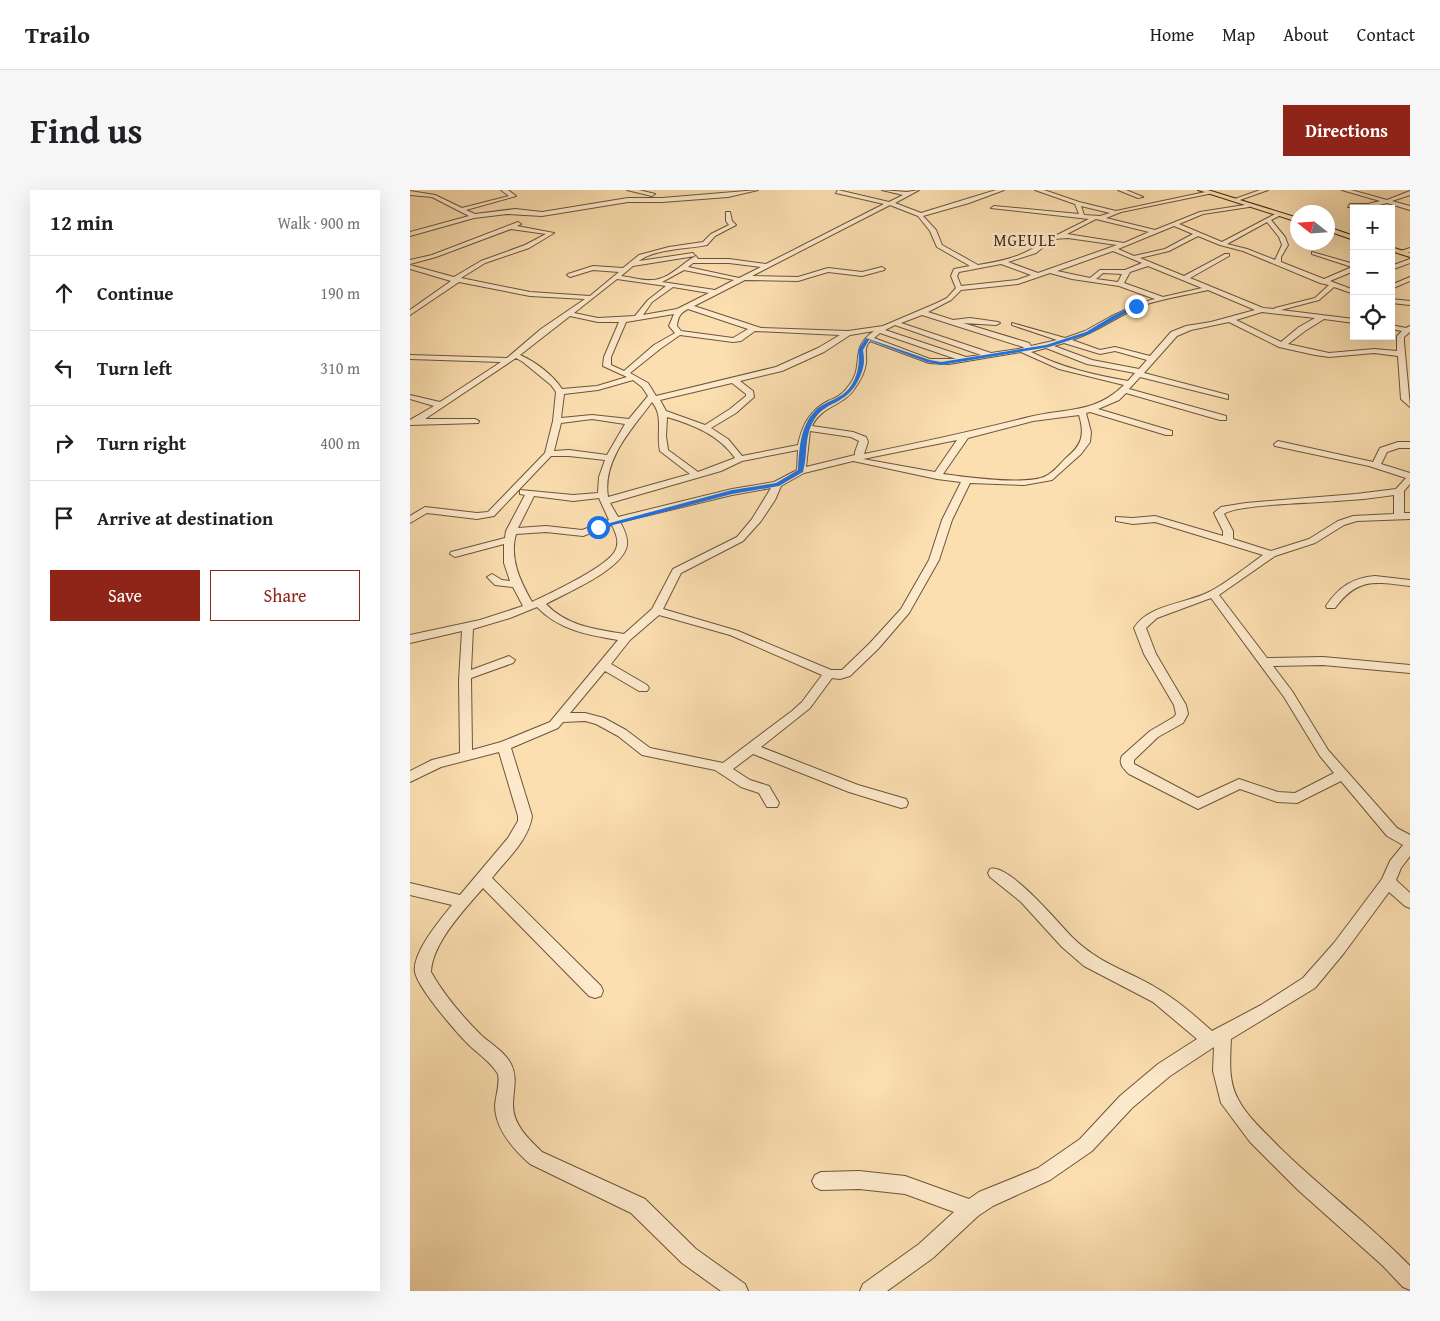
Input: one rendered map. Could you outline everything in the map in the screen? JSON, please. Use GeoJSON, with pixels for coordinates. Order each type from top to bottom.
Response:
{"type":"FeatureCollection","features":[{"type":"Feature","properties":{"kind":"main road"},"geometry":{"type":"LineString","coordinates":[[1201,190],[1290,217]]}},
{"type":"Feature","properties":{"kind":"main road"},"geometry":{"type":"LineString","coordinates":[[1335,231],[1350,237]]}},
{"type":"Feature","properties":{"kind":"main road"},"geometry":{"type":"LineString","coordinates":[[1395,250],[1410,255]]}},
{"type":"Feature","properties":{"kind":"street"},"geometry":{"type":"LineString","coordinates":[[460,210],[513,196],[504,190]]}},
{"type":"Feature","properties":{"kind":"street"},"geometry":{"type":"LineString","coordinates":[[507,212],[542,214],[628,200],[728,195],[755,190]]}},
{"type":"Feature","properties":{"kind":"street"},"geometry":{"type":"LineString","coordinates":[[852,194],[861,190]]}},
{"type":"Feature","properties":{"kind":"street"},"geometry":{"type":"LineString","coordinates":[[885,190],[908,194]]}},
{"type":"Feature","properties":{"kind":"street"},"geometry":{"type":"LineString","coordinates":[[570,314],[598,320],[623,320],[679,311],[892,204],[916,190]]}},
{"type":"Feature","properties":{"kind":"street"},"geometry":{"type":"LineString","coordinates":[[838,192],[892,204],[920,215],[967,202],[1000,190]]}},
{"type":"Feature","properties":{"kind":"street"},"geometry":{"type":"LineString","coordinates":[[993,216],[1000,190]]}},
{"type":"Feature","properties":{"kind":"street"},"geometry":{"type":"LineString","coordinates":[[1038,190],[1064,197],[1077,203],[1114,212]]}},
{"type":"Feature","properties":{"kind":"street"},"geometry":{"type":"LineString","coordinates":[[1121,190],[1140,197]]}},
{"type":"Feature","properties":{"kind":"street"},"geometry":{"type":"LineString","coordinates":[[1234,200],[1265,190]]}},
{"type":"Feature","properties":{"kind":"street"},"geometry":{"type":"LineString","coordinates":[[1345,190],[1410,208]]}},
{"type":"Feature","properties":{"kind":"street"},"geometry":{"type":"LineString","coordinates":[[630,191],[674,199]]}},
{"type":"Feature","properties":{"kind":"street"},"geometry":{"type":"LineString","coordinates":[[410,193],[432,196],[474,216]]}},
{"type":"Feature","properties":{"kind":"street"},"geometry":{"type":"LineString","coordinates":[[960,288],[954,276],[956,270],[1001,262],[1029,254],[1055,236],[1114,212],[1210,193]]}},
{"type":"Feature","properties":{"kind":"street"},"geometry":{"type":"LineString","coordinates":[[1372,205],[1410,193]]}},
{"type":"Feature","properties":{"kind":"street"},"geometry":{"type":"LineString","coordinates":[[410,234],[474,216],[602,197]]}},
{"type":"Feature","properties":{"kind":"street"},"geometry":{"type":"LineString","coordinates":[[1077,203],[1082,216]]}},
{"type":"Feature","properties":{"kind":"street"},"geometry":{"type":"LineString","coordinates":[[801,471],[802,447],[807,428],[817,411],[846,395],[852,388],[861,368],[860,350],[868,338],[882,329],[949,298],[960,288],[1011,284],[1113,249],[1202,213],[1249,205]]}},
{"type":"Feature","properties":{"kind":"street"},"geometry":{"type":"LineString","coordinates":[[994,208],[1097,218],[1155,232]]}},
{"type":"Feature","properties":{"kind":"street"},"geometry":{"type":"LineString","coordinates":[[656,282],[683,268],[706,251],[713,235],[733,225],[729,221],[728,213]]}},
{"type":"Feature","properties":{"kind":"street"},"geometry":{"type":"LineString","coordinates":[[410,262],[434,256],[542,214]]}},
{"type":"Feature","properties":{"kind":"street"},"geometry":{"type":"LineString","coordinates":[[1222,244],[1269,221],[1279,214]]}},
{"type":"Feature","properties":{"kind":"street"},"geometry":{"type":"LineString","coordinates":[[920,215],[924,222],[933,230],[939,246],[977,267]]}},
{"type":"Feature","properties":{"kind":"street"},"geometry":{"type":"LineString","coordinates":[[1269,221],[1282,237],[1285,245],[1278,257],[1278,263]]}},
{"type":"Feature","properties":{"kind":"street"},"geometry":{"type":"LineString","coordinates":[[1174,224],[1222,244],[1245,250],[1322,282],[1350,291]]}},
{"type":"Feature","properties":{"kind":"street"},"geometry":{"type":"LineString","coordinates":[[410,313],[479,264],[550,233],[511,227]]}},
{"type":"Feature","properties":{"kind":"street"},"geometry":{"type":"LineString","coordinates":[[410,229],[420,231]]}},
{"type":"Feature","properties":{"kind":"street"},"geometry":{"type":"LineString","coordinates":[[1136,257],[1168,250],[1198,234]]}},
{"type":"Feature","properties":{"kind":"street"},"geometry":{"type":"LineString","coordinates":[[997,240],[1013,241],[1055,236],[1125,244]]}},
{"type":"Feature","properties":{"kind":"street"},"geometry":{"type":"LineString","coordinates":[[1113,249],[1264,310],[1350,320]]}},
{"type":"Feature","properties":{"kind":"street"},"geometry":{"type":"LineString","coordinates":[[1402,252],[1410,250]]}},
{"type":"Feature","properties":{"kind":"street"},"geometry":{"type":"LineString","coordinates":[[411,423],[512,358],[645,254],[706,251]]}},
{"type":"Feature","properties":{"kind":"street"},"geometry":{"type":"LineString","coordinates":[[570,275],[593,268],[628,267],[706,251]]}},
{"type":"Feature","properties":{"kind":"street"},"geometry":{"type":"LineString","coordinates":[[1314,253],[1350,266]]}},
{"type":"Feature","properties":{"kind":"street"},"geometry":{"type":"LineString","coordinates":[[1185,278],[1227,255]]}},
{"type":"Feature","properties":{"kind":"street"},"geometry":{"type":"LineString","coordinates":[[413,268],[434,256]]}},
{"type":"Feature","properties":{"kind":"street"},"geometry":{"type":"LineString","coordinates":[[690,261],[729,260],[768,266]]}},
{"type":"Feature","properties":{"kind":"street"},"geometry":{"type":"LineString","coordinates":[[1395,267],[1410,261]]}},
{"type":"Feature","properties":{"kind":"street"},"geometry":{"type":"LineString","coordinates":[[1001,262],[1037,275]]}},
{"type":"Feature","properties":{"kind":"street"},"geometry":{"type":"LineString","coordinates":[[1120,284],[1125,272],[1130,268],[1151,263]]}},
{"type":"Feature","properties":{"kind":"street"},"geometry":{"type":"LineString","coordinates":[[413,268],[454,280],[528,293],[590,298]]}},
{"type":"Feature","properties":{"kind":"street"},"geometry":{"type":"LineString","coordinates":[[683,268],[742,279],[798,279],[828,270],[862,274],[882,269]]}},
{"type":"Feature","properties":{"kind":"street"},"geometry":{"type":"LineString","coordinates":[[1322,282],[1350,270]]}},
{"type":"Feature","properties":{"kind":"street"},"geometry":{"type":"LineString","coordinates":[[1051,271],[1120,284],[1164,299]]}},
{"type":"Feature","properties":{"kind":"street"},"geometry":{"type":"LineString","coordinates":[[1092,279],[1101,271],[1125,272]]}},
{"type":"Feature","properties":{"kind":"street"},"geometry":{"type":"LineString","coordinates":[[616,277],[717,292]]}},
{"type":"Feature","properties":{"kind":"street"},"geometry":{"type":"LineString","coordinates":[[1395,285],[1410,279]]}},
{"type":"Feature","properties":{"kind":"street"},"geometry":{"type":"LineString","coordinates":[[636,319],[650,301],[673,284]]}},
{"type":"Feature","properties":{"kind":"street"},"geometry":{"type":"LineString","coordinates":[[455,554],[509,536],[546,530],[583,533],[614,521],[732,492],[777,484],[801,471],[847,459],[912,448],[1032,419],[1086,410],[1116,398],[1152,359],[1169,337],[1179,331],[1317,299],[1333,285]]}},
{"type":"Feature","properties":{"kind":"street"},"geometry":{"type":"LineString","coordinates":[[868,338],[935,363],[992,356],[1047,346],[1088,333],[1136,306],[1209,288]]}},
{"type":"Feature","properties":{"kind":"street"},"geometry":{"type":"LineString","coordinates":[[412,301],[426,301]]}},
{"type":"Feature","properties":{"kind":"street"},"geometry":{"type":"LineString","coordinates":[[1395,301],[1410,303]]}},
{"type":"Feature","properties":{"kind":"street"},"geometry":{"type":"LineString","coordinates":[[689,307],[754,328],[780,332],[848,333],[882,329],[966,359]]}},
{"type":"Feature","properties":{"kind":"street"},"geometry":{"type":"LineString","coordinates":[[679,311],[674,319],[673,326],[679,333]]}},
{"type":"Feature","properties":{"kind":"street"},"geometry":{"type":"LineString","coordinates":[[921,312],[1026,345],[1027,350],[1035,357],[1080,373],[1224,418]]}},
{"type":"Feature","properties":{"kind":"street"},"geometry":{"type":"LineString","coordinates":[[1282,345],[1302,329],[1323,317]]}},
{"type":"Feature","properties":{"kind":"street"},"geometry":{"type":"LineString","coordinates":[[1229,319],[1282,345],[1323,355],[1374,351],[1400,354]]}},
{"type":"Feature","properties":{"kind":"street"},"geometry":{"type":"LineString","coordinates":[[623,320],[621,330],[606,357],[605,363],[612,369],[648,387],[665,419],[661,436],[664,451],[695,474]]}},
{"type":"Feature","properties":{"kind":"street"},"geometry":{"type":"LineString","coordinates":[[953,322],[970,320],[996,323]]}},
{"type":"Feature","properties":{"kind":"street"},"geometry":{"type":"LineString","coordinates":[[895,323],[992,356]]}},
{"type":"Feature","properties":{"kind":"street"},"geometry":{"type":"LineString","coordinates":[[1014,324],[1100,352],[1115,349],[1152,359]]}},
{"type":"Feature","properties":{"kind":"street"},"geometry":{"type":"LineString","coordinates":[[1395,327],[1408,329]]}},
{"type":"Feature","properties":{"kind":"street"},"geometry":{"type":"LineString","coordinates":[[560,392],[598,388],[629,376],[656,347],[679,333],[733,340],[738,339],[754,328]]}},
{"type":"Feature","properties":{"kind":"street"},"geometry":{"type":"LineString","coordinates":[[1408,329],[1401,336],[1400,354],[1406,374],[1408,400]]}},
{"type":"Feature","properties":{"kind":"street"},"geometry":{"type":"LineString","coordinates":[[410,639],[506,616],[534,605],[604,567],[615,557],[622,546],[621,538],[604,498],[605,473],[610,458],[631,422],[653,398],[734,380],[795,363],[848,333]]}},
{"type":"Feature","properties":{"kind":"street"},"geometry":{"type":"LineString","coordinates":[[1047,346],[1090,362],[1139,373],[1225,397]]}},
{"type":"Feature","properties":{"kind":"street"},"geometry":{"type":"LineString","coordinates":[[410,357],[512,358],[526,360],[551,378],[560,392],[557,421],[549,454],[513,489],[492,513],[488,515],[425,510],[410,520]]}},
{"type":"Feature","properties":{"kind":"street"},"geometry":{"type":"LineString","coordinates":[[707,427],[727,415],[750,396],[750,393],[734,380]]}},
{"type":"Feature","properties":{"kind":"street"},"geometry":{"type":"LineString","coordinates":[[410,397],[442,404]]}},
{"type":"Feature","properties":{"kind":"street"},"geometry":{"type":"LineString","coordinates":[[1086,410],[1169,433]]}},
{"type":"Feature","properties":{"kind":"street"},"geometry":{"type":"LineString","coordinates":[[847,459],[966,481],[1026,482],[1049,478],[1078,452],[1088,439],[1086,410]]}},
{"type":"Feature","properties":{"kind":"street"},"geometry":{"type":"LineString","coordinates":[[663,413],[707,427],[733,447],[740,458]]}},
{"type":"Feature","properties":{"kind":"street"},"geometry":{"type":"LineString","coordinates":[[557,421],[592,417],[631,422]]}},
{"type":"Feature","properties":{"kind":"street"},"geometry":{"type":"LineString","coordinates":[[411,423],[475,421]]}},
{"type":"Feature","properties":{"kind":"street"},"geometry":{"type":"LineString","coordinates":[[807,428],[863,438],[864,440],[859,452],[860,457]]}},
{"type":"Feature","properties":{"kind":"street"},"geometry":{"type":"LineString","coordinates":[[938,476],[947,459],[965,436]]}},
{"type":"Feature","properties":{"kind":"street"},"geometry":{"type":"LineString","coordinates":[[1228,541],[1228,531],[1219,512],[1224,509],[1294,501],[1362,497],[1399,491],[1410,477],[1376,466],[1278,444]]}},
{"type":"Feature","properties":{"kind":"street"},"geometry":{"type":"LineString","coordinates":[[1376,466],[1379,456],[1389,447],[1410,445]]}},
{"type":"Feature","properties":{"kind":"street"},"geometry":{"type":"LineString","coordinates":[[513,489],[530,494],[573,498],[604,498],[718,469],[740,458],[802,447]]}},
{"type":"Feature","properties":{"kind":"street"},"geometry":{"type":"LineString","coordinates":[[549,454],[569,453],[610,458]]}},
{"type":"Feature","properties":{"kind":"street"},"geometry":{"type":"LineString","coordinates":[[657,611],[734,633],[829,674],[840,675],[850,670],[905,611],[934,560],[947,520],[966,481]]}},
{"type":"Feature","properties":{"kind":"street"},"geometry":{"type":"LineString","coordinates":[[410,777],[437,763],[466,754],[504,746],[554,725],[626,638],[657,611],[676,571],[740,539],[765,507],[777,484]]}},
{"type":"Feature","properties":{"kind":"street"},"geometry":{"type":"LineString","coordinates":[[1342,775],[1297,798],[1276,797],[1238,784],[1198,804],[1134,771],[1128,766],[1127,759],[1154,734],[1179,720],[1182,714],[1177,698],[1150,654],[1140,628],[1143,623],[1153,616],[1214,594],[1271,554],[1312,541],[1341,523],[1356,518],[1404,516],[1399,491]]}},
{"type":"Feature","properties":{"kind":"street"},"geometry":{"type":"LineString","coordinates":[[530,494],[509,536],[510,566],[516,584],[534,605],[570,626],[586,631],[626,638]]}},
{"type":"Feature","properties":{"kind":"street"},"geometry":{"type":"LineString","coordinates":[[1119,519],[1133,521],[1154,519],[1271,554]]}},
{"type":"Feature","properties":{"kind":"street"},"geometry":{"type":"LineString","coordinates":[[492,577],[499,584],[516,584]]}},
{"type":"Feature","properties":{"kind":"street"},"geometry":{"type":"LineString","coordinates":[[1331,606],[1340,591],[1362,580],[1410,583]]}},
{"type":"Feature","properties":{"kind":"street"},"geometry":{"type":"LineString","coordinates":[[1214,594],[1288,694],[1324,753],[1392,832],[1410,842]]}},
{"type":"Feature","properties":{"kind":"street"},"geometry":{"type":"LineString","coordinates":[[466,754],[468,626]]}},
{"type":"Feature","properties":{"kind":"street"},"geometry":{"type":"LineString","coordinates":[[466,676],[508,660]]}},
{"type":"Feature","properties":{"kind":"street"},"geometry":{"type":"LineString","coordinates":[[1265,662],[1323,661],[1410,669]]}},
{"type":"Feature","properties":{"kind":"street"},"geometry":{"type":"LineString","coordinates":[[604,665],[643,688]]}},
{"type":"Feature","properties":{"kind":"street"},"geometry":{"type":"LineString","coordinates":[[725,768],[806,705],[829,674]]}},
{"type":"Feature","properties":{"kind":"street"},"geometry":{"type":"LineString","coordinates":[[560,718],[593,718],[622,733],[649,753],[725,768],[746,784],[764,789],[772,803]]}},
{"type":"Feature","properties":{"kind":"street"},"geometry":{"type":"LineString","coordinates":[[504,746],[525,820],[522,828],[508,847],[484,879],[463,902],[428,950],[422,965],[425,977],[458,1021],[476,1041],[492,1053],[505,1071],[507,1081],[504,1106],[508,1124],[526,1149],[536,1158],[638,1206],[689,1256],[738,1291]]}},
{"type":"Feature","properties":{"kind":"street"},"geometry":{"type":"LineString","coordinates":[[751,748],[854,789],[901,803]]}},
{"type":"Feature","properties":{"kind":"street"},"geometry":{"type":"LineString","coordinates":[[870,1291],[926,1251],[971,1209],[986,1199],[1044,1174],[1086,1145],[1126,1102],[1164,1070],[1308,983],[1339,948],[1388,882],[1395,865],[1410,846]]}},
{"type":"Feature","properties":{"kind":"street"},"geometry":{"type":"LineString","coordinates":[[995,873],[1015,888],[1035,907],[1066,943],[1097,967],[1150,992],[1216,1038],[1221,1071],[1230,1104],[1256,1136],[1304,1184],[1389,1258],[1410,1280]]}},
{"type":"Feature","properties":{"kind":"street"},"geometry":{"type":"LineString","coordinates":[[484,879],[595,991]]}},
{"type":"Feature","properties":{"kind":"street"},"geometry":{"type":"LineString","coordinates":[[1388,882],[1410,902]]}},
{"type":"Feature","properties":{"kind":"street"},"geometry":{"type":"LineString","coordinates":[[410,889],[463,902]]}},
{"type":"Feature","properties":{"kind":"street"},"geometry":{"type":"LineString","coordinates":[[821,1181],[859,1180],[905,1185],[971,1209]]}},
{"type":"Feature","properties":{"kind":"district","name":"MGEULE"},"geometry":{"type":"Point","coordinates":[1025,240]}},
{"type":"Feature","properties":{"kind":"route"},"geometry":{"type":"LineString","coordinates":[[598,527],[614,521],[732,492],[777,484],[801,471],[804,435],[810,422],[817,411],[846,395],[852,388],[861,368],[860,350],[862,344],[868,338],[929,361],[941,363],[1047,346],[1088,333],[1102,323],[1136,306]]}}]}
